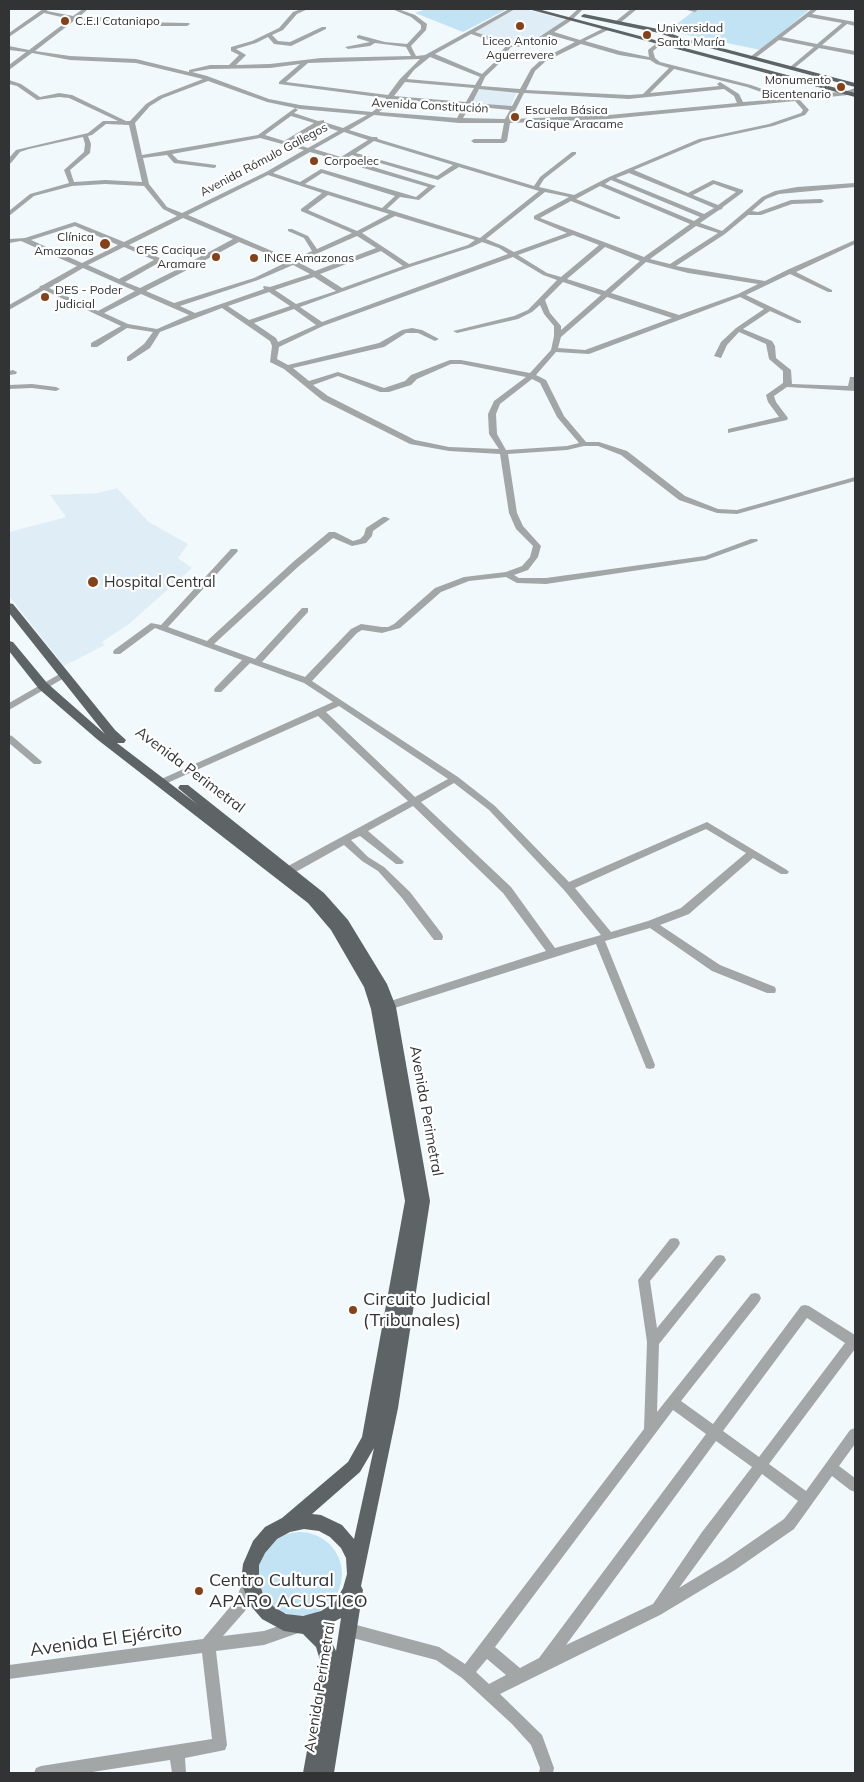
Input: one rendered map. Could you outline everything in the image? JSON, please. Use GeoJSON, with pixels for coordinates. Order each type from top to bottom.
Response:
{"type":"FeatureCollection","features":[{"type":"Feature","properties":{"kind":"main road"},"geometry":{"type":"LineString","coordinates":[[531,9],[661,30],[678,38],[855,85]]}},
{"type":"Feature","properties":{"kind":"main road"},"geometry":{"type":"LineString","coordinates":[[548,9],[572,16],[606,30],[851,94]]}},
{"type":"Feature","properties":{"kind":"main road","name":"Avenida Perimetral"},"geometry":{"type":"LineString","coordinates":[[9,606],[111,733],[167,780],[285,873],[312,900],[336,927],[383,1008],[423,1201],[390,1408],[356,1574],[349,1630],[325,1773]]}},
{"type":"Feature","properties":{"kind":"main road","name":"Avenida Perimetral"},"geometry":{"type":"LineString","coordinates":[[9,644],[43,686],[102,737],[167,780]]}},
{"type":"Feature","properties":{"kind":"main road","name":"Avenida Perimetral"},"geometry":{"type":"LineString","coordinates":[[288,1524],[354,1467],[370,1439],[412,1201],[383,1008]]}},
{"type":"Feature","properties":{"kind":"main road"},"geometry":{"type":"LineString","coordinates":[[304,1521],[321,1523],[336,1531],[347,1542],[354,1558],[356,1574],[352,1592],[341,1608],[325,1619],[305,1625],[284,1622],[268,1613],[256,1599],[250,1582],[251,1564],[259,1547],[271,1533],[288,1524],[304,1521]]}},
{"type":"Feature","properties":{"kind":"main road","name":"Avenida Perimetral"},"geometry":{"type":"LineString","coordinates":[[305,1625],[322,1640],[331,1667],[312,1773]]}},
{"type":"Feature","properties":{"kind":"street"},"geometry":{"type":"LineString","coordinates":[[9,68],[86,9]]}},
{"type":"Feature","properties":{"kind":"street"},"geometry":{"type":"LineString","coordinates":[[231,66],[243,55],[233,50],[234,48],[254,42],[281,29],[295,13],[305,9]]}},
{"type":"Feature","properties":{"kind":"street"},"geometry":{"type":"LineString","coordinates":[[359,36],[374,41],[408,46],[420,36],[424,29],[424,24],[413,16],[394,9]]}},
{"type":"Feature","properties":{"kind":"street","name":"Avenida Rómulo Gallegos"},"geometry":{"type":"LineString","coordinates":[[9,308],[83,265],[268,173],[372,114],[382,107],[412,69],[429,56],[512,9]]}},
{"type":"Feature","properties":{"kind":"street"},"geometry":{"type":"LineString","coordinates":[[470,32],[509,45],[531,45],[581,9]]}},
{"type":"Feature","properties":{"kind":"street"},"geometry":{"type":"LineString","coordinates":[[618,22],[631,9]]}},
{"type":"Feature","properties":{"kind":"street"},"geometry":{"type":"LineString","coordinates":[[686,9],[696,9]]}},
{"type":"Feature","properties":{"kind":"street"},"geometry":{"type":"LineString","coordinates":[[752,58],[815,9]]}},
{"type":"Feature","properties":{"kind":"street"},"geometry":{"type":"LineString","coordinates":[[9,35],[44,10],[74,18],[124,20],[137,24],[187,24]]}},
{"type":"Feature","properties":{"kind":"street"},"geometry":{"type":"LineString","coordinates":[[808,15],[855,24]]}},
{"type":"Feature","properties":{"kind":"street"},"geometry":{"type":"LineString","coordinates":[[792,68],[846,22]]}},
{"type":"Feature","properties":{"kind":"street"},"geometry":{"type":"LineString","coordinates":[[269,35],[276,43],[291,44],[324,28]]}},
{"type":"Feature","properties":{"kind":"street"},"geometry":{"type":"LineString","coordinates":[[474,141],[504,142],[507,121],[512,108],[533,70],[540,64],[580,42],[606,30]]}},
{"type":"Feature","properties":{"kind":"street"},"geometry":{"type":"LineString","coordinates":[[550,33],[652,60],[672,68],[763,91],[772,101]]}},
{"type":"Feature","properties":{"kind":"street"},"geometry":{"type":"LineString","coordinates":[[778,38],[855,53]]}},
{"type":"Feature","properties":{"kind":"street"},"geometry":{"type":"LineString","coordinates":[[348,47],[370,44],[374,41]]}},
{"type":"Feature","properties":{"kind":"street"},"geometry":{"type":"LineString","coordinates":[[652,60],[650,51],[660,43]]}},
{"type":"Feature","properties":{"kind":"street"},"geometry":{"type":"LineString","coordinates":[[459,121],[483,76],[504,56],[502,53],[509,45]]}},
{"type":"Feature","properties":{"kind":"street"},"geometry":{"type":"LineString","coordinates":[[408,46],[414,57]]}},
{"type":"Feature","properties":{"kind":"street","name":"Avenida Constitución"},"geometry":{"type":"LineString","coordinates":[[9,48],[70,58],[128,60],[184,72],[267,100],[300,107],[459,121],[507,121],[609,116],[851,94],[855,90]]}},
{"type":"Feature","properties":{"kind":"street"},"geometry":{"type":"LineString","coordinates":[[184,72],[210,67],[270,66],[306,62],[429,56],[483,76]]}},
{"type":"Feature","properties":{"kind":"street"},"geometry":{"type":"LineString","coordinates":[[306,62],[281,83],[390,97],[512,108]]}},
{"type":"Feature","properties":{"kind":"street"},"geometry":{"type":"LineString","coordinates":[[644,96],[672,68]]}},
{"type":"Feature","properties":{"kind":"street"},"geometry":{"type":"LineString","coordinates":[[132,123],[140,113],[161,97],[208,79],[201,70]]}},
{"type":"Feature","properties":{"kind":"street"},"geometry":{"type":"LineString","coordinates":[[709,76],[737,95],[741,104]]}},
{"type":"Feature","properties":{"kind":"street"},"geometry":{"type":"LineString","coordinates":[[402,80],[592,96],[644,96],[726,87]]}},
{"type":"Feature","properties":{"kind":"street"},"geometry":{"type":"LineString","coordinates":[[9,82],[19,85],[39,99],[59,95],[70,96],[123,122]]}},
{"type":"Feature","properties":{"kind":"street"},"geometry":{"type":"LineString","coordinates":[[764,282],[670,267],[645,260],[537,220],[536,217],[611,178],[701,140],[770,125],[803,114],[806,110],[796,99]]}},
{"type":"Feature","properties":{"kind":"street"},"geometry":{"type":"LineString","coordinates":[[260,136],[300,107]]}},
{"type":"Feature","properties":{"kind":"street"},"geometry":{"type":"LineString","coordinates":[[286,142],[338,111]]}},
{"type":"Feature","properties":{"kind":"street"},"geometry":{"type":"LineString","coordinates":[[290,114],[574,198],[618,218]]}},
{"type":"Feature","properties":{"kind":"street"},"geometry":{"type":"LineString","coordinates":[[9,162],[18,151],[42,143],[85,136],[95,132],[100,124],[105,122],[132,123]]}},
{"type":"Feature","properties":{"kind":"street"},"geometry":{"type":"LineString","coordinates":[[132,123],[146,184],[165,208],[291,262],[315,274],[341,291]]}},
{"type":"Feature","properties":{"kind":"street"},"geometry":{"type":"LineString","coordinates":[[72,184],[67,170],[87,154],[88,144],[85,136]]}},
{"type":"Feature","properties":{"kind":"street"},"geometry":{"type":"LineString","coordinates":[[139,157],[260,136],[342,159],[375,138]]}},
{"type":"Feature","properties":{"kind":"street"},"geometry":{"type":"LineString","coordinates":[[168,153],[176,162],[214,166]]}},
{"type":"Feature","properties":{"kind":"street"},"geometry":{"type":"LineString","coordinates":[[351,153],[438,178],[459,164]]}},
{"type":"Feature","properties":{"kind":"street"},"geometry":{"type":"LineString","coordinates":[[535,188],[542,178],[574,153]]}},
{"type":"Feature","properties":{"kind":"street"},"geometry":{"type":"LineString","coordinates":[[300,184],[321,171],[417,199],[434,186],[362,166],[372,159]]}},
{"type":"Feature","properties":{"kind":"street"},"geometry":{"type":"LineString","coordinates":[[630,171],[720,208]]}},
{"type":"Feature","properties":{"kind":"street"},"geometry":{"type":"LineString","coordinates":[[268,173],[502,247],[544,274],[680,318]]}},
{"type":"Feature","properties":{"kind":"street"},"geometry":{"type":"LineString","coordinates":[[611,178],[705,217]]}},
{"type":"Feature","properties":{"kind":"street"},"geometry":{"type":"LineString","coordinates":[[9,214],[32,195],[72,184],[105,182],[146,184]]}},
{"type":"Feature","properties":{"kind":"street"},"geometry":{"type":"LineString","coordinates":[[558,336],[645,260],[742,191],[713,182],[688,195]]}},
{"type":"Feature","properties":{"kind":"street"},"geometry":{"type":"LineString","coordinates":[[600,184],[695,224],[723,233]]}},
{"type":"Feature","properties":{"kind":"street"},"geometry":{"type":"LineString","coordinates":[[670,267],[723,233],[764,198],[777,192],[855,185]]}},
{"type":"Feature","properties":{"kind":"street"},"geometry":{"type":"LineString","coordinates":[[248,323],[470,246],[481,240],[544,190]]}},
{"type":"Feature","properties":{"kind":"street"},"geometry":{"type":"LineString","coordinates":[[327,193],[303,210],[357,233],[408,266]]}},
{"type":"Feature","properties":{"kind":"street"},"geometry":{"type":"LineString","coordinates":[[383,210],[399,195]]}},
{"type":"Feature","properties":{"kind":"street"},"geometry":{"type":"LineString","coordinates":[[746,213],[759,214],[791,202],[821,201]]}},
{"type":"Feature","properties":{"kind":"street"},"geometry":{"type":"LineString","coordinates":[[9,206],[17,207]]}},
{"type":"Feature","properties":{"kind":"street"},"geometry":{"type":"LineString","coordinates":[[175,306],[256,279],[394,214]]}},
{"type":"Feature","properties":{"kind":"street"},"geometry":{"type":"LineString","coordinates":[[25,240],[74,224],[183,270]]}},
{"type":"Feature","properties":{"kind":"street"},"geometry":{"type":"LineString","coordinates":[[290,230],[306,236],[316,252]]}},
{"type":"Feature","properties":{"kind":"street"},"geometry":{"type":"LineString","coordinates":[[276,346],[321,325],[572,233]]}},
{"type":"Feature","properties":{"kind":"street"},"geometry":{"type":"LineString","coordinates":[[9,241],[25,240],[195,315]]}},
{"type":"Feature","properties":{"kind":"street"},"geometry":{"type":"LineString","coordinates":[[99,314],[237,240]]}},
{"type":"Feature","properties":{"kind":"street"},"geometry":{"type":"LineString","coordinates":[[554,350],[586,352],[740,295],[764,282],[855,242]]}},
{"type":"Feature","properties":{"kind":"street"},"geometry":{"type":"LineString","coordinates":[[457,331],[516,318],[530,311],[561,280],[602,245]]}},
{"type":"Feature","properties":{"kind":"street"},"geometry":{"type":"LineString","coordinates":[[130,359],[147,346],[158,331],[222,305],[270,290],[381,250]]}},
{"type":"Feature","properties":{"kind":"street"},"geometry":{"type":"LineString","coordinates":[[121,281],[159,260]]}},
{"type":"Feature","properties":{"kind":"street"},"geometry":{"type":"LineString","coordinates":[[789,271],[830,291]]}},
{"type":"Feature","properties":{"kind":"street"},"geometry":{"type":"LineString","coordinates":[[256,279],[321,325]]}},
{"type":"Feature","properties":{"kind":"street"},"geometry":{"type":"LineString","coordinates":[[42,288],[126,326],[158,331]]}},
{"type":"Feature","properties":{"kind":"street"},"geometry":{"type":"LineString","coordinates":[[740,295],[800,322]]}},
{"type":"Feature","properties":{"kind":"street"},"geometry":{"type":"LineString","coordinates":[[307,681],[354,631],[361,627],[382,630],[390,629],[397,626],[438,590],[467,579],[507,574],[525,568],[534,557],[537,546],[519,527],[513,513],[504,452],[493,434],[492,414],[497,403],[532,376],[554,350],[558,336],[557,326],[547,314],[542,300]]}},
{"type":"Feature","properties":{"kind":"street"},"geometry":{"type":"LineString","coordinates":[[222,305],[273,340],[276,346],[273,360],[287,367],[324,398],[413,442],[449,449],[504,452],[599,444],[624,453],[682,498],[717,511],[737,512],[855,479]]}},
{"type":"Feature","properties":{"kind":"street"},"geometry":{"type":"LineString","coordinates":[[718,356],[724,344],[738,328],[768,309]]}},
{"type":"Feature","properties":{"kind":"street"},"geometry":{"type":"LineString","coordinates":[[94,345],[126,326]]}},
{"type":"Feature","properties":{"kind":"street"},"geometry":{"type":"LineString","coordinates":[[738,328],[769,343],[773,359],[787,370],[787,384]]}},
{"type":"Feature","properties":{"kind":"street"},"geometry":{"type":"LineString","coordinates":[[287,367],[380,345],[404,331],[420,331],[435,339]]}},
{"type":"Feature","properties":{"kind":"street"},"geometry":{"type":"LineString","coordinates":[[308,384],[338,374],[383,390],[389,390],[408,383],[414,377],[450,362],[461,362],[532,376],[544,382],[561,417],[584,444]]}},
{"type":"Feature","properties":{"kind":"street"},"geometry":{"type":"LineString","coordinates":[[787,384],[798,388],[853,389],[853,379],[855,379]]}},
{"type":"Feature","properties":{"kind":"street"},"geometry":{"type":"LineString","coordinates":[[731,431],[784,418],[772,402],[770,395],[787,384]]}},
{"type":"Feature","properties":{"kind":"street"},"geometry":{"type":"LineString","coordinates":[[9,387],[32,386],[56,389]]}},
{"type":"Feature","properties":{"kind":"street"},"geometry":{"type":"LineString","coordinates":[[208,645],[296,564],[332,534],[352,544],[363,541],[368,536],[369,530],[386,519]]}},
{"type":"Feature","properties":{"kind":"street"},"geometry":{"type":"LineString","coordinates":[[507,574],[517,580],[546,581],[706,558],[754,541]]}},
{"type":"Feature","properties":{"kind":"street"},"geometry":{"type":"LineString","coordinates":[[163,628],[234,551]]}},
{"type":"Feature","properties":{"kind":"street"},"geometry":{"type":"LineString","coordinates":[[218,690],[252,661],[305,610]]}},
{"type":"Feature","properties":{"kind":"street"},"geometry":{"type":"LineString","coordinates":[[117,652],[154,625],[307,681],[455,779],[492,808],[568,887],[604,938],[650,1065]]}},
{"type":"Feature","properties":{"kind":"street"},"geometry":{"type":"LineString","coordinates":[[9,707],[63,675]]}},
{"type":"Feature","properties":{"kind":"street"},"geometry":{"type":"LineString","coordinates":[[167,780],[339,703]]}},
{"type":"Feature","properties":{"kind":"street"},"geometry":{"type":"LineString","coordinates":[[320,712],[507,890],[553,952]]}},
{"type":"Feature","properties":{"kind":"street"},"geometry":{"type":"LineString","coordinates":[[9,738],[37,762]]}},
{"type":"Feature","properties":{"kind":"street"},"geometry":{"type":"LineString","coordinates":[[285,873],[455,779]]}},
{"type":"Feature","properties":{"kind":"street"},"geometry":{"type":"LineString","coordinates":[[568,887],[707,825],[784,872]]}},
{"type":"Feature","properties":{"kind":"street"},"geometry":{"type":"LineString","coordinates":[[361,831],[399,862]]}},
{"type":"Feature","properties":{"kind":"street"},"geometry":{"type":"LineString","coordinates":[[345,840],[365,859],[388,876],[425,918],[438,938]]}},
{"type":"Feature","properties":{"kind":"street"},"geometry":{"type":"LineString","coordinates":[[383,1008],[553,952],[651,924],[685,911],[752,852]]}},
{"type":"Feature","properties":{"kind":"street"},"geometry":{"type":"LineString","coordinates":[[651,924],[716,968],[772,990]]}},
{"type":"Feature","properties":{"kind":"street"},"geometry":{"type":"LineString","coordinates":[[650,1431],[653,1342],[644,1280],[674,1243]]}},
{"type":"Feature","properties":{"kind":"street"},"geometry":{"type":"LineString","coordinates":[[653,1342],[720,1260]]}},
{"type":"Feature","properties":{"kind":"street"},"geometry":{"type":"LineString","coordinates":[[467,1673],[672,1402],[755,1298]]}},
{"type":"Feature","properties":{"kind":"street"},"geometry":{"type":"LineString","coordinates":[[544,1663],[805,1310],[855,1341],[707,1537],[655,1610]]}},
{"type":"Feature","properties":{"kind":"street"},"geometry":{"type":"LineString","coordinates":[[672,1402],[808,1500]]}},
{"type":"Feature","properties":{"kind":"street"},"geometry":{"type":"LineString","coordinates":[[488,1692],[655,1610],[730,1565],[789,1524],[855,1434]]}},
{"type":"Feature","properties":{"kind":"street"},"geometry":{"type":"LineString","coordinates":[[831,1468],[855,1486]]}},
{"type":"Feature","properties":{"kind":"street"},"geometry":{"type":"LineString","coordinates":[[41,1773],[79,1770],[220,1745],[208,1644],[240,1606],[250,1582]]}},
{"type":"Feature","properties":{"kind":"street","name":"Avenida El Ejército"},"geometry":{"type":"LineString","coordinates":[[9,1672],[264,1638],[305,1625]]}},
{"type":"Feature","properties":{"kind":"street"},"geometry":{"type":"LineString","coordinates":[[349,1630],[439,1654],[467,1673],[537,1740],[547,1768],[546,1773]]}},
{"type":"Feature","properties":{"kind":"street"},"geometry":{"type":"LineString","coordinates":[[486,1649],[519,1676]]}},
{"type":"Feature","properties":{"kind":"street"},"geometry":{"type":"LineString","coordinates":[[177,1753],[179,1773]]}},
{"type":"Feature","properties":{"kind":"shaded area"},"geometry":{"type":"Polygon","coordinates":[[[426,9],[507,9],[463,32],[415,13],[426,9]]]}},
{"type":"Feature","properties":{"kind":"shaded area","name":"Liceo Antonio Aguerrevere"},"geometry":{"type":"Polygon","coordinates":[[[515,9],[525,9],[566,20],[527,44],[513,44],[474,32],[515,9]]]}},
{"type":"Feature","properties":{"kind":"shaded area"},"geometry":{"type":"Polygon","coordinates":[[[696,9],[810,9],[761,50],[668,31],[696,9]]]}},
{"type":"Feature","properties":{"kind":"shaded area"},"geometry":{"type":"Polygon","coordinates":[[[479,88],[517,91],[511,106],[472,103],[479,88]]]}},
{"type":"Feature","properties":{"kind":"shaded area","name":"Hospital Central"},"geometry":{"type":"Polygon","coordinates":[[[117,488],[149,522],[188,544],[178,558],[192,568],[129,624],[102,642],[105,645],[64,666],[9,596],[9,532],[66,517],[50,495],[98,493],[117,488]]]}},
{"type":"Feature","properties":{"kind":"shaded area"},"geometry":{"type":"Polygon","coordinates":[[[300,1532],[316,1535],[330,1544],[339,1558],[342,1574],[339,1590],[330,1604],[316,1613],[300,1616],[284,1613],[270,1604],[261,1590],[258,1574],[261,1558],[270,1544],[284,1535],[300,1532]]]}},
{"type":"Feature","properties":{"kind":"place","name":"C.E.I Cataniapo"},"geometry":{"type":"Point","coordinates":[65,21]}},
{"type":"Feature","properties":{"kind":"place","name":"Liceo Antonio Aguerrevere"},"geometry":{"type":"Point","coordinates":[520,26]}},
{"type":"Feature","properties":{"kind":"place","name":"Universidad Santa María"},"geometry":{"type":"Point","coordinates":[647,35]}},
{"type":"Feature","properties":{"kind":"place","name":"Monumento Bicentenario"},"geometry":{"type":"Point","coordinates":[841,87]}},
{"type":"Feature","properties":{"kind":"place","name":"Escuela Básica Casique Aracame"},"geometry":{"type":"Point","coordinates":[515,117]}},
{"type":"Feature","properties":{"kind":"place","name":"Corpoelec"},"geometry":{"type":"Point","coordinates":[314,161]}},
{"type":"Feature","properties":{"kind":"place","name":"Clínica Amazonas"},"geometry":{"type":"Point","coordinates":[105,244]}},
{"type":"Feature","properties":{"kind":"place","name":"CFS Cacique Aramare"},"geometry":{"type":"Point","coordinates":[216,257]}},
{"type":"Feature","properties":{"kind":"place","name":"INCE Amazonas"},"geometry":{"type":"Point","coordinates":[254,258]}},
{"type":"Feature","properties":{"kind":"place","name":"DES - Poder Judicial"},"geometry":{"type":"Point","coordinates":[45,297]}},
{"type":"Feature","properties":{"kind":"place","name":"Hospital Central"},"geometry":{"type":"Point","coordinates":[93,582]}},
{"type":"Feature","properties":{"kind":"place","name":"Circuito Judicial (Tribunales)"},"geometry":{"type":"Point","coordinates":[353,1310]}},
{"type":"Feature","properties":{"kind":"place","name":"Centro Cultural APARO ACUSTICO"},"geometry":{"type":"Point","coordinates":[199,1591]}}]}
